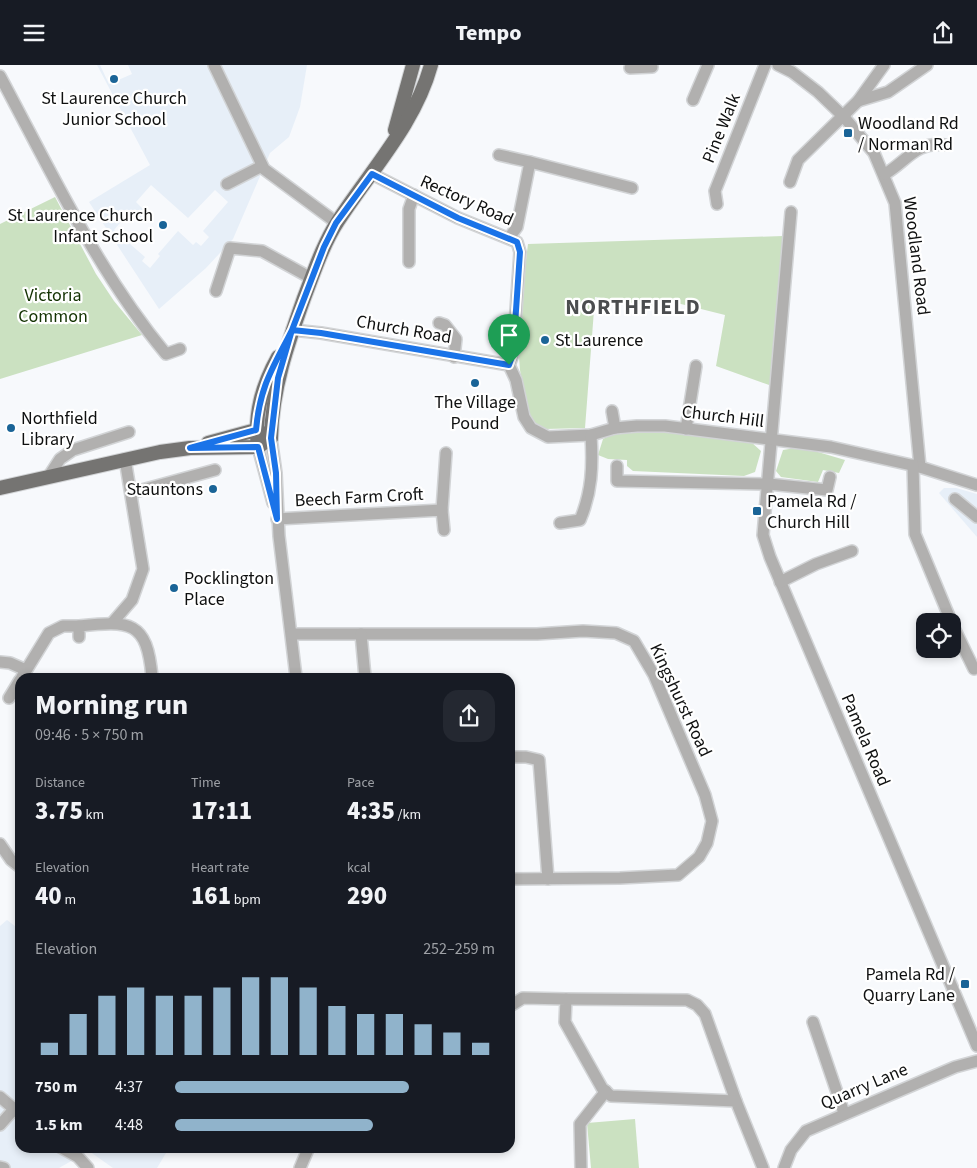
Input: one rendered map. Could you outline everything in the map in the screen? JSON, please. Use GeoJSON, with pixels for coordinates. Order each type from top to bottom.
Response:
{"type":"FeatureCollection","features":[{"type":"Feature","properties":{"kind":"main road"},"geometry":{"type":"LineString","coordinates":[[390,147],[414,65]]}},
{"type":"Feature","properties":{"kind":"main road"},"geometry":{"type":"LineString","coordinates":[[190,448],[258,447],[271,438],[278,378],[292,330],[312,277],[336,223],[372,174],[417,105],[431,65]]}},
{"type":"Feature","properties":{"kind":"main road"},"geometry":{"type":"LineString","coordinates":[[258,447],[256,430],[258,411],[267,378],[292,330]]}},
{"type":"Feature","properties":{"kind":"main road"},"geometry":{"type":"LineString","coordinates":[[0,488],[125,459],[190,448],[256,430],[271,438]]}},
{"type":"Feature","properties":{"kind":"street"},"geometry":{"type":"LineString","coordinates":[[214,65],[262,166],[266,171],[336,223]]}},
{"type":"Feature","properties":{"kind":"street"},"geometry":{"type":"LineString","coordinates":[[693,100],[708,65]]}},
{"type":"Feature","properties":{"kind":"street","name":"Pine Walk"},"geometry":{"type":"LineString","coordinates":[[716,204],[715,191],[765,65]]}},
{"type":"Feature","properties":{"kind":"street","name":"Woodland Road"},"geometry":{"type":"LineString","coordinates":[[778,65],[792,72],[818,92],[844,117],[874,153],[885,174],[896,203],[916,466],[915,534],[948,613]]}},
{"type":"Feature","properties":{"kind":"street"},"geometry":{"type":"LineString","coordinates":[[798,180],[790,182],[798,160],[844,117],[884,65]]}},
{"type":"Feature","properties":{"kind":"street"},"geometry":{"type":"LineString","coordinates":[[858,101],[888,92],[927,65]]}},
{"type":"Feature","properties":{"kind":"street"},"geometry":{"type":"LineString","coordinates":[[630,68],[651,68]]}},
{"type":"Feature","properties":{"kind":"street"},"geometry":{"type":"LineString","coordinates":[[0,76],[73,213],[116,285],[145,328],[166,354],[180,349]]}},
{"type":"Feature","properties":{"kind":"street"},"geometry":{"type":"LineString","coordinates":[[885,174],[904,161],[910,152],[928,145],[944,145]]}},
{"type":"Feature","properties":{"kind":"street"},"geometry":{"type":"LineString","coordinates":[[499,155],[530,161],[632,188]]}},
{"type":"Feature","properties":{"kind":"street"},"geometry":{"type":"LineString","coordinates":[[509,238],[518,227],[530,161]]}},
{"type":"Feature","properties":{"kind":"street"},"geometry":{"type":"LineString","coordinates":[[227,184],[262,166]]}},
{"type":"Feature","properties":{"kind":"street","name":"Rectory Road"},"geometry":{"type":"LineString","coordinates":[[372,174],[458,218],[517,242],[520,252],[513,354],[509,365]]}},
{"type":"Feature","properties":{"kind":"street"},"geometry":{"type":"LineString","coordinates":[[408,262],[410,209],[414,195]]}},
{"type":"Feature","properties":{"kind":"street","name":"Pamela Road"},"geometry":{"type":"LineString","coordinates":[[791,212],[771,439],[769,484],[763,535],[780,582],[977,1046]]}},
{"type":"Feature","properties":{"kind":"street"},"geometry":{"type":"LineString","coordinates":[[216,291],[230,248],[262,251],[312,277]]}},
{"type":"Feature","properties":{"kind":"street"},"geometry":{"type":"LineString","coordinates":[[439,323],[446,325],[456,339],[454,357]]}},
{"type":"Feature","properties":{"kind":"street","name":"Church Road"},"geometry":{"type":"LineString","coordinates":[[292,330],[321,333],[509,365]]}},
{"type":"Feature","properties":{"kind":"street","name":"Church Hill"},"geometry":{"type":"LineString","coordinates":[[509,365],[516,380],[524,417],[531,428],[548,437],[591,435],[615,428],[637,426],[686,429],[830,447],[916,466],[977,485]]}},
{"type":"Feature","properties":{"kind":"street"},"geometry":{"type":"LineString","coordinates":[[686,429],[696,366]]}},
{"type":"Feature","properties":{"kind":"street"},"geometry":{"type":"LineString","coordinates":[[612,411],[615,428]]}},
{"type":"Feature","properties":{"kind":"street"},"geometry":{"type":"LineString","coordinates":[[49,476],[60,459],[73,449],[129,431]]}},
{"type":"Feature","properties":{"kind":"street"},"geometry":{"type":"LineString","coordinates":[[560,523],[580,520],[586,506],[592,471],[591,435]]}},
{"type":"Feature","properties":{"kind":"street"},"geometry":{"type":"LineString","coordinates":[[271,438],[276,473],[277,519],[296,673]]}},
{"type":"Feature","properties":{"kind":"street"},"geometry":{"type":"LineString","coordinates":[[258,447],[277,519]]}},
{"type":"Feature","properties":{"kind":"street","name":"Beech Farm Croft"},"geometry":{"type":"LineString","coordinates":[[444,530],[442,493],[446,453]]}},
{"type":"Feature","properties":{"kind":"street"},"geometry":{"type":"LineString","coordinates":[[113,622],[132,600],[143,569],[125,459]]}},
{"type":"Feature","properties":{"kind":"street"},"geometry":{"type":"LineString","coordinates":[[617,466],[618,481],[769,484],[828,490],[830,477]]}},
{"type":"Feature","properties":{"kind":"street"},"geometry":{"type":"LineString","coordinates":[[131,493],[215,470]]}},
{"type":"Feature","properties":{"kind":"street"},"geometry":{"type":"LineString","coordinates":[[955,499],[977,517]]}},
{"type":"Feature","properties":{"kind":"street","name":"Beech Farm Croft"},"geometry":{"type":"LineString","coordinates":[[277,519],[442,510]]}},
{"type":"Feature","properties":{"kind":"street"},"geometry":{"type":"LineString","coordinates":[[780,582],[816,564],[852,551]]}},
{"type":"Feature","properties":{"kind":"street"},"geometry":{"type":"LineString","coordinates":[[25,673],[49,633],[62,626],[79,631],[113,622],[132,626],[140,632],[150,653],[152,673]]}},
{"type":"Feature","properties":{"kind":"street","name":"Kingshurst Road"},"geometry":{"type":"LineString","coordinates":[[292,634],[537,634],[583,631],[616,633],[634,641],[654,675],[705,795],[712,821],[707,843],[699,857],[678,875],[620,879],[515,879]]}},
{"type":"Feature","properties":{"kind":"street"},"geometry":{"type":"LineString","coordinates":[[361,634],[365,673]]}},
{"type":"Feature","properties":{"kind":"street","name":"Woodland Road"},"geometry":{"type":"LineString","coordinates":[[961,644],[972,670]]}},
{"type":"Feature","properties":{"kind":"street"},"geometry":{"type":"LineString","coordinates":[[5,662],[19,673]]}},
{"type":"Feature","properties":{"kind":"street"},"geometry":{"type":"LineString","coordinates":[[9,698],[15,689]]}},
{"type":"Feature","properties":{"kind":"street"},"geometry":{"type":"LineString","coordinates":[[515,757],[539,760],[548,879]]}},
{"type":"Feature","properties":{"kind":"street"},"geometry":{"type":"LineString","coordinates":[[0,844],[15,863]]}},
{"type":"Feature","properties":{"kind":"street"},"geometry":{"type":"LineString","coordinates":[[515,1003],[523,998],[688,1000],[697,1005],[705,1014],[736,1101],[763,1168]]}},
{"type":"Feature","properties":{"kind":"street"},"geometry":{"type":"LineString","coordinates":[[566,999],[565,1022],[606,1091],[611,1096],[736,1101]]}},
{"type":"Feature","properties":{"kind":"street"},"geometry":{"type":"LineString","coordinates":[[813,1022],[844,1113]]}},
{"type":"Feature","properties":{"kind":"street","name":"Quarry Lane"},"geometry":{"type":"LineString","coordinates":[[784,1168],[791,1150],[806,1131],[954,1067],[977,1061]]}},
{"type":"Feature","properties":{"kind":"street"},"geometry":{"type":"LineString","coordinates":[[581,1168],[580,1123],[606,1091]]}},
{"type":"Feature","properties":{"kind":"street"},"geometry":{"type":"LineString","coordinates":[[0,1097],[15,1109]]}},
{"type":"Feature","properties":{"kind":"street"},"geometry":{"type":"LineString","coordinates":[[0,1125],[15,1113]]}},
{"type":"Feature","properties":{"kind":"street"},"geometry":{"type":"LineString","coordinates":[[300,1168],[306,1153]]}},
{"type":"Feature","properties":{"kind":"street"},"geometry":{"type":"LineString","coordinates":[[80,1157],[88,1168]]}},
{"type":"Feature","properties":{"kind":"shaded area"},"geometry":{"type":"Polygon","coordinates":[[[97,65],[100,65],[109,84],[132,74],[128,65],[307,65],[300,107],[289,137],[270,153],[233,239],[206,268],[159,309],[89,202],[150,165],[97,65]],[[151,185],[136,202],[147,213],[140,220],[130,211],[114,230],[145,257],[142,261],[150,268],[160,256],[158,254],[178,231],[193,245],[196,242],[201,246],[209,237],[203,231],[228,202],[215,190],[188,218],[151,185]]]}},
{"type":"Feature","properties":{"kind":"shaded area"},"geometry":{"type":"Polygon","coordinates":[[[944,488],[956,488],[977,494],[977,537],[939,493],[944,488]]]}},
{"type":"Feature","properties":{"kind":"shaded area"},"geometry":{"type":"Polygon","coordinates":[[[7,920],[15,926],[15,1153],[85,1153],[59,1168],[0,1168],[0,926],[7,920]]]}},
{"type":"Feature","properties":{"kind":"shaded area"},"geometry":{"type":"Polygon","coordinates":[[[92,1153],[166,1153],[157,1168],[113,1168],[92,1153]]]}},
{"type":"Feature","properties":{"kind":"green space","name":"Victoria Common"},"geometry":{"type":"Polygon","coordinates":[[[55,197],[96,274],[114,301],[142,335],[0,379],[0,224],[55,197]]]}},
{"type":"Feature","properties":{"kind":"green space"},"geometry":{"type":"Polygon","coordinates":[[[783,236],[772,386],[716,366],[725,315],[669,301],[666,309],[595,297],[585,428],[545,429],[535,424],[527,413],[520,370],[517,331],[528,244],[783,236]]]}},
{"type":"Feature","properties":{"kind":"green space"},"geometry":{"type":"Polygon","coordinates":[[[661,431],[751,442],[761,451],[755,472],[744,476],[633,471],[627,466],[627,460],[608,459],[598,455],[603,439],[617,432],[661,431]]]}},
{"type":"Feature","properties":{"kind":"green space"},"geometry":{"type":"Polygon","coordinates":[[[801,447],[845,460],[839,473],[823,470],[818,482],[781,477],[776,471],[783,450],[801,447]]]}},
{"type":"Feature","properties":{"kind":"green space"},"geometry":{"type":"Polygon","coordinates":[[[635,1119],[639,1168],[591,1168],[587,1123],[635,1119]]]}},
{"type":"Feature","properties":{"kind":"place","name":"St Laurence Church Junior School"},"geometry":{"type":"Point","coordinates":[114,79]}},
{"type":"Feature","properties":{"kind":"place","name":"Woodland Rd / Norman Rd"},"geometry":{"type":"Point","coordinates":[848,133]}},
{"type":"Feature","properties":{"kind":"place","name":"St Laurence Church Infant School"},"geometry":{"type":"Point","coordinates":[163,225]}},
{"type":"Feature","properties":{"kind":"place","name":"St Laurence"},"geometry":{"type":"Point","coordinates":[545,340]}},
{"type":"Feature","properties":{"kind":"place","name":"The Village Pound"},"geometry":{"type":"Point","coordinates":[475,383]}},
{"type":"Feature","properties":{"kind":"place","name":"Northfield Library"},"geometry":{"type":"Point","coordinates":[11,428]}},
{"type":"Feature","properties":{"kind":"place","name":"Stauntons"},"geometry":{"type":"Point","coordinates":[213,489]}},
{"type":"Feature","properties":{"kind":"place","name":"Pamela Rd / Church Hill"},"geometry":{"type":"Point","coordinates":[757,511]}},
{"type":"Feature","properties":{"kind":"place","name":"Pocklington Place"},"geometry":{"type":"Point","coordinates":[174,588]}},
{"type":"Feature","properties":{"kind":"place","name":"Pamela Rd / Quarry Lane"},"geometry":{"type":"Point","coordinates":[965,984]}},
{"type":"Feature","properties":{"kind":"district","name":"NORTHFIELD"},"geometry":{"type":"Point","coordinates":[633,306]}},
{"type":"Feature","properties":{"kind":"route"},"geometry":{"type":"LineString","coordinates":[[509,365],[496,361],[469,360],[321,333],[292,330],[267,378],[260,401],[256,430],[190,448],[258,447],[277,519],[276,473],[271,438],[278,378],[292,330],[324,247],[336,223],[372,174],[458,218],[517,242],[520,252],[513,354],[509,365]]}}]}
